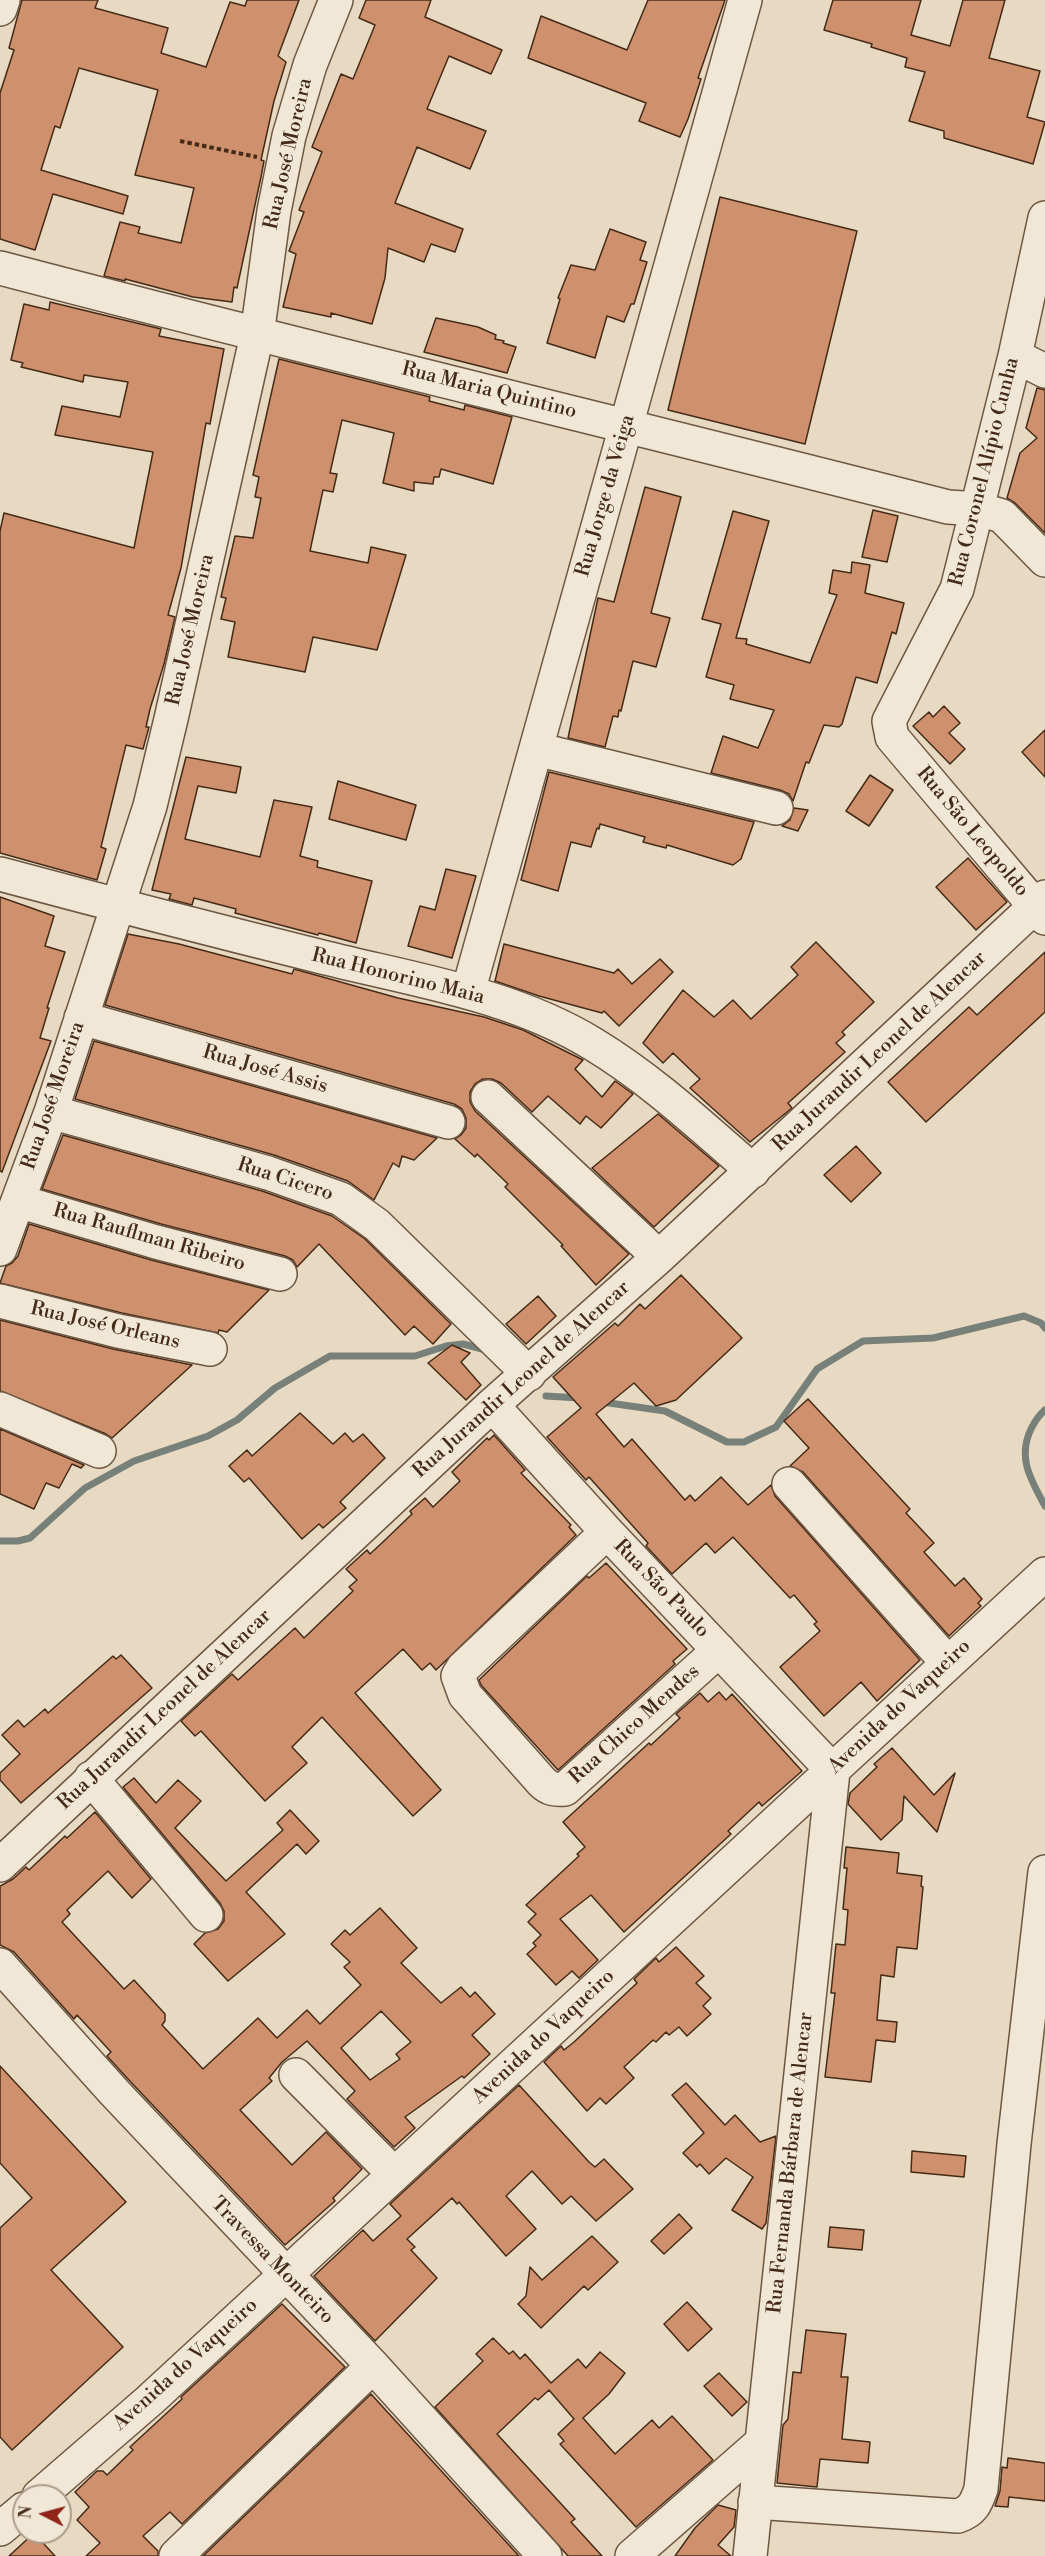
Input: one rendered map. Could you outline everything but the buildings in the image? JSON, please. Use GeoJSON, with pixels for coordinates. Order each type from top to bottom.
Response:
{"type":"FeatureCollection","features":[{"type":"Feature","properties":{"kind":"street"},"geometry":{"type":"LineString","coordinates":[[0,9],[3,0]]}},
{"type":"Feature","properties":{"kind":"street","name":"Rua José Moreira"},"geometry":{"type":"LineString","coordinates":[[0,1249],[51,1112],[150,806],[257,335],[274,211],[284,162],[310,65],[336,0]]}},
{"type":"Feature","properties":{"kind":"street","name":"Rua Jorge da Veiga"},"geometry":{"type":"LineString","coordinates":[[468,992],[745,0]]}},
{"type":"Feature","properties":{"kind":"street","name":"Rua Coronel Alípio Cunha"},"geometry":{"type":"LineString","coordinates":[[900,746],[892,737],[889,721],[957,589],[1015,356],[1045,218]]}},
{"type":"Feature","properties":{"kind":"street","name":"Rua Maria Quintino"},"geometry":{"type":"LineString","coordinates":[[0,268],[257,335],[626,424],[948,507],[978,509],[1002,516],[1045,560]]}},
{"type":"Feature","properties":{"kind":"street"},"geometry":{"type":"LineString","coordinates":[[1015,356],[1045,372]]}},
{"type":"Feature","properties":{"kind":"street","name":"Rua São Leopoldo"},"geometry":{"type":"LineString","coordinates":[[900,746],[1042,907]]}},
{"type":"Feature","properties":{"kind":"street"},"geometry":{"type":"LineString","coordinates":[[536,749],[776,808]]}},
{"type":"Feature","properties":{"kind":"street","name":"Rua Honorino Maia"},"geometry":{"type":"LineString","coordinates":[[0,874],[119,906],[468,992],[540,1017],[592,1043],[652,1084],[753,1171]]}},
{"type":"Feature","properties":{"kind":"street","name":"Rua Jurandir Leonel de Alencar"},"geometry":{"type":"LineString","coordinates":[[0,1865],[492,1405],[659,1257],[1042,907]]}},
{"type":"Feature","properties":{"kind":"street","name":"Rua José Assis"},"geometry":{"type":"LineString","coordinates":[[81,1018],[448,1122]]}},
{"type":"Feature","properties":{"kind":"street"},"geometry":{"type":"LineString","coordinates":[[488,1097],[659,1257]]}},
{"type":"Feature","properties":{"kind":"street","name":"Rua Cicero"},"geometry":{"type":"LineString","coordinates":[[51,1112],[268,1173],[341,1199],[377,1225],[528,1374]]}},
{"type":"Feature","properties":{"kind":"street","name":"Rua Rauflman Ribeiro"},"geometry":{"type":"LineString","coordinates":[[18,1201],[156,1242],[280,1274]]}},
{"type":"Feature","properties":{"kind":"street","name":"Rua José Orleans"},"geometry":{"type":"LineString","coordinates":[[0,1301],[118,1331],[210,1349]]}},
{"type":"Feature","properties":{"kind":"street","name":"Rua São Paulo"},"geometry":{"type":"LineString","coordinates":[[492,1405],[607,1532],[833,1770]]}},
{"type":"Feature","properties":{"kind":"street"},"geometry":{"type":"LineString","coordinates":[[0,1409],[99,1451]]}},
{"type":"Feature","properties":{"kind":"street"},"geometry":{"type":"LineString","coordinates":[[789,1484],[947,1662]]}},
{"type":"Feature","properties":{"kind":"street","name":"Rua Chico Mendes"},"geometry":{"type":"LineString","coordinates":[[607,1532],[463,1668],[458,1676],[465,1695],[548,1787],[557,1790],[566,1789],[718,1650]]}},
{"type":"Feature","properties":{"kind":"street","name":"Avenida do Vaqueiro"},"geometry":{"type":"LineString","coordinates":[[53,2484],[150,2400],[1045,1574]]}},
{"type":"Feature","properties":{"kind":"street","name":"Rua Fernanda Bárbara de Alencar"},"geometry":{"type":"LineString","coordinates":[[750,2556],[833,1770]]}},
{"type":"Feature","properties":{"kind":"street"},"geometry":{"type":"LineString","coordinates":[[91,1778],[206,1915]]}},
{"type":"Feature","properties":{"kind":"street"},"geometry":{"type":"LineString","coordinates":[[755,2502],[958,2516],[968,2512],[975,2504],[981,2489],[1014,2144],[1045,1872]]}},
{"type":"Feature","properties":{"kind":"street","name":"Travessa Monteiro"},"geometry":{"type":"LineString","coordinates":[[0,1965],[114,2092],[373,2366],[545,2556]]}},
{"type":"Feature","properties":{"kind":"street"},"geometry":{"type":"LineString","coordinates":[[296,2075],[394,2174]]}},
{"type":"Feature","properties":{"kind":"street"},"geometry":{"type":"LineString","coordinates":[[176,2556],[373,2366]]}},
{"type":"Feature","properties":{"kind":"street"},"geometry":{"type":"LineString","coordinates":[[632,2556],[761,2443]]}},
{"type":"Feature","properties":{"kind":"street"},"geometry":{"type":"LineString","coordinates":[[0,2529],[12,2519]]}},
{"type":"Feature","properties":{"kind":"path"},"geometry":{"type":"LineString","coordinates":[[180,141],[284,162]]}},
{"type":"Feature","properties":{"kind":"waterway"},"geometry":{"type":"LineString","coordinates":[[602,1402],[665,1411],[727,1442],[744,1442],[776,1427],[817,1369],[863,1341],[933,1338],[1024,1316],[1041,1323],[1045,1328]]}},
{"type":"Feature","properties":{"kind":"waterway"},"geometry":{"type":"LineString","coordinates":[[0,1541],[30,1538],[85,1488],[134,1461],[208,1436],[237,1420],[275,1388],[330,1356],[415,1356],[446,1346],[463,1344],[482,1349]]}},
{"type":"Feature","properties":{"kind":"waterway"},"geometry":{"type":"LineString","coordinates":[[546,1396],[579,1398]]}},
{"type":"Feature","properties":{"kind":"waterway"},"geometry":{"type":"LineString","coordinates":[[1045,1410],[1031,1429],[1025,1450],[1031,1478],[1045,1506]]}}]}
